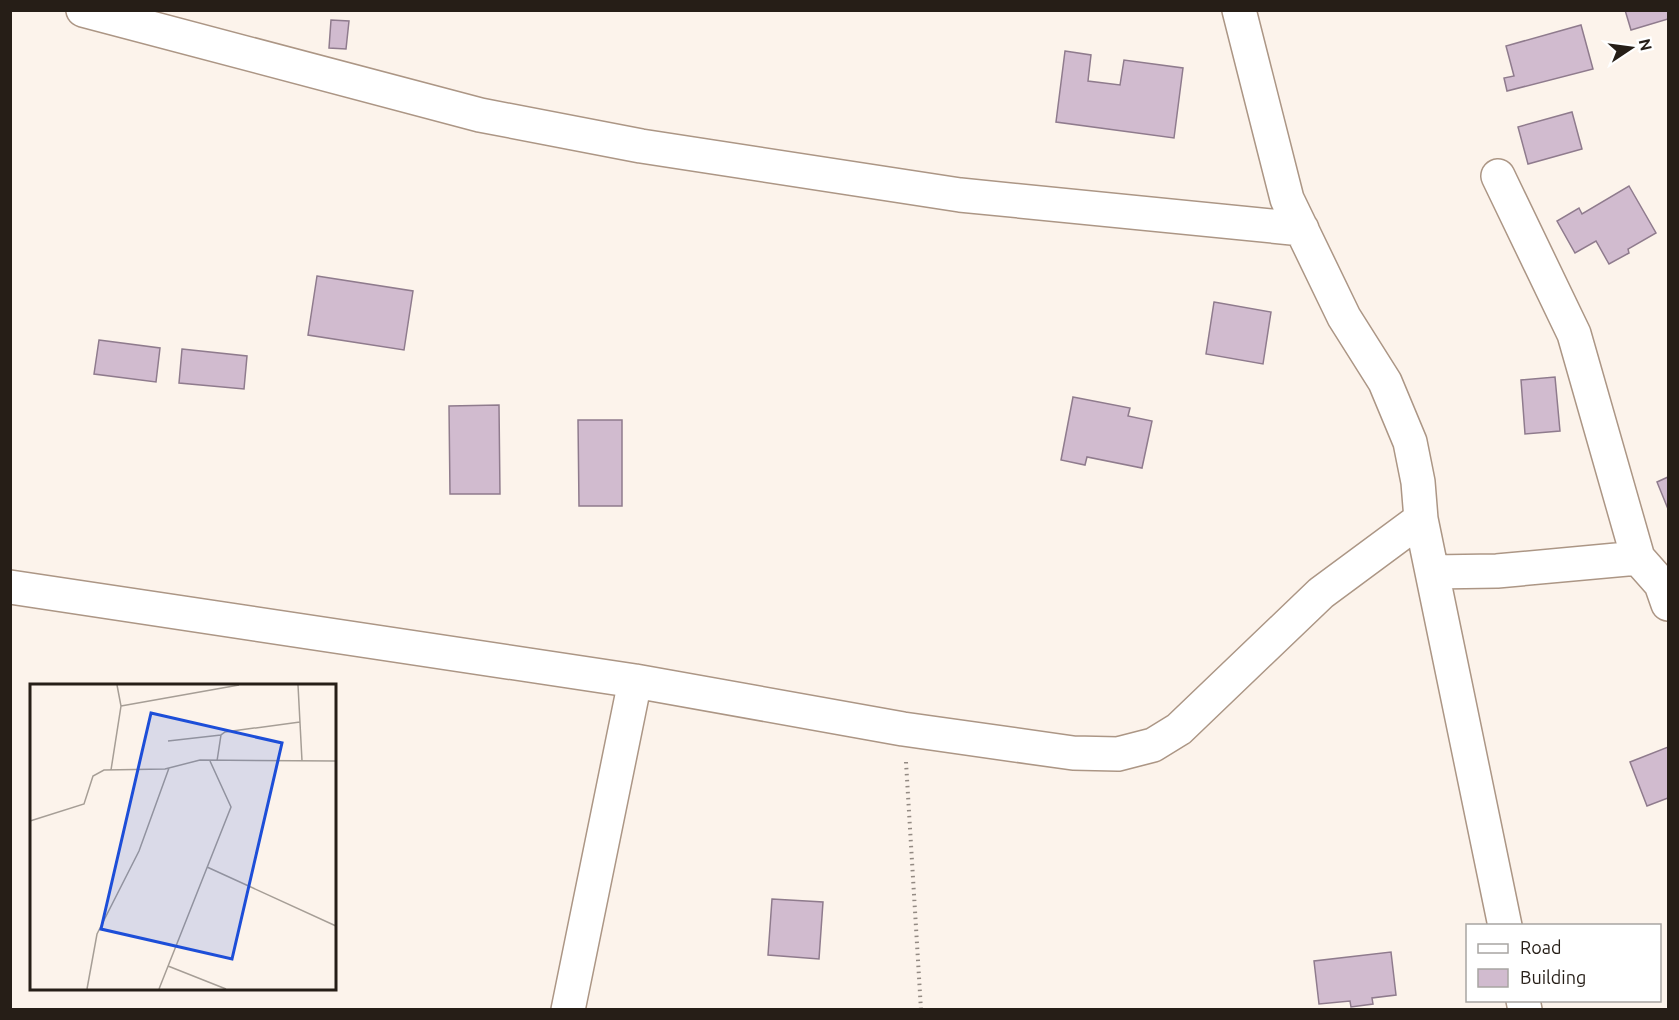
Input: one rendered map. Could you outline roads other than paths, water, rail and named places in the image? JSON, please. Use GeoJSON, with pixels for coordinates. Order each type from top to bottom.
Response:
{"type":"FeatureCollection","features":[{"type":"Feature","properties":{"kind":"street"},"geometry":{"type":"LineString","coordinates":[[83,10],[480,114],[641,146],[960,195],[1134,210],[1302,229]]}},
{"type":"Feature","properties":{"kind":"street"},"geometry":{"type":"LineString","coordinates":[[1239,10],[1287,199],[1344,317],[1385,382],[1410,442],[1418,482],[1421,519],[1505,924]]}},
{"type":"Feature","properties":{"kind":"street"},"geometry":{"type":"LineString","coordinates":[[1498,176],[1574,334],[1638,558],[1661,584],[1668,604]]}},
{"type":"Feature","properties":{"kind":"street"},"geometry":{"type":"LineString","coordinates":[[10,587],[635,681],[903,729],[1073,753],[1118,754],[1153,745],[1179,729],[1322,593],[1421,519]]}},
{"type":"Feature","properties":{"kind":"street"},"geometry":{"type":"LineString","coordinates":[[1432,572],[1497,571],[1638,558]]}},
{"type":"Feature","properties":{"kind":"street"},"geometry":{"type":"LineString","coordinates":[[568,1010],[635,681]]}}]}
